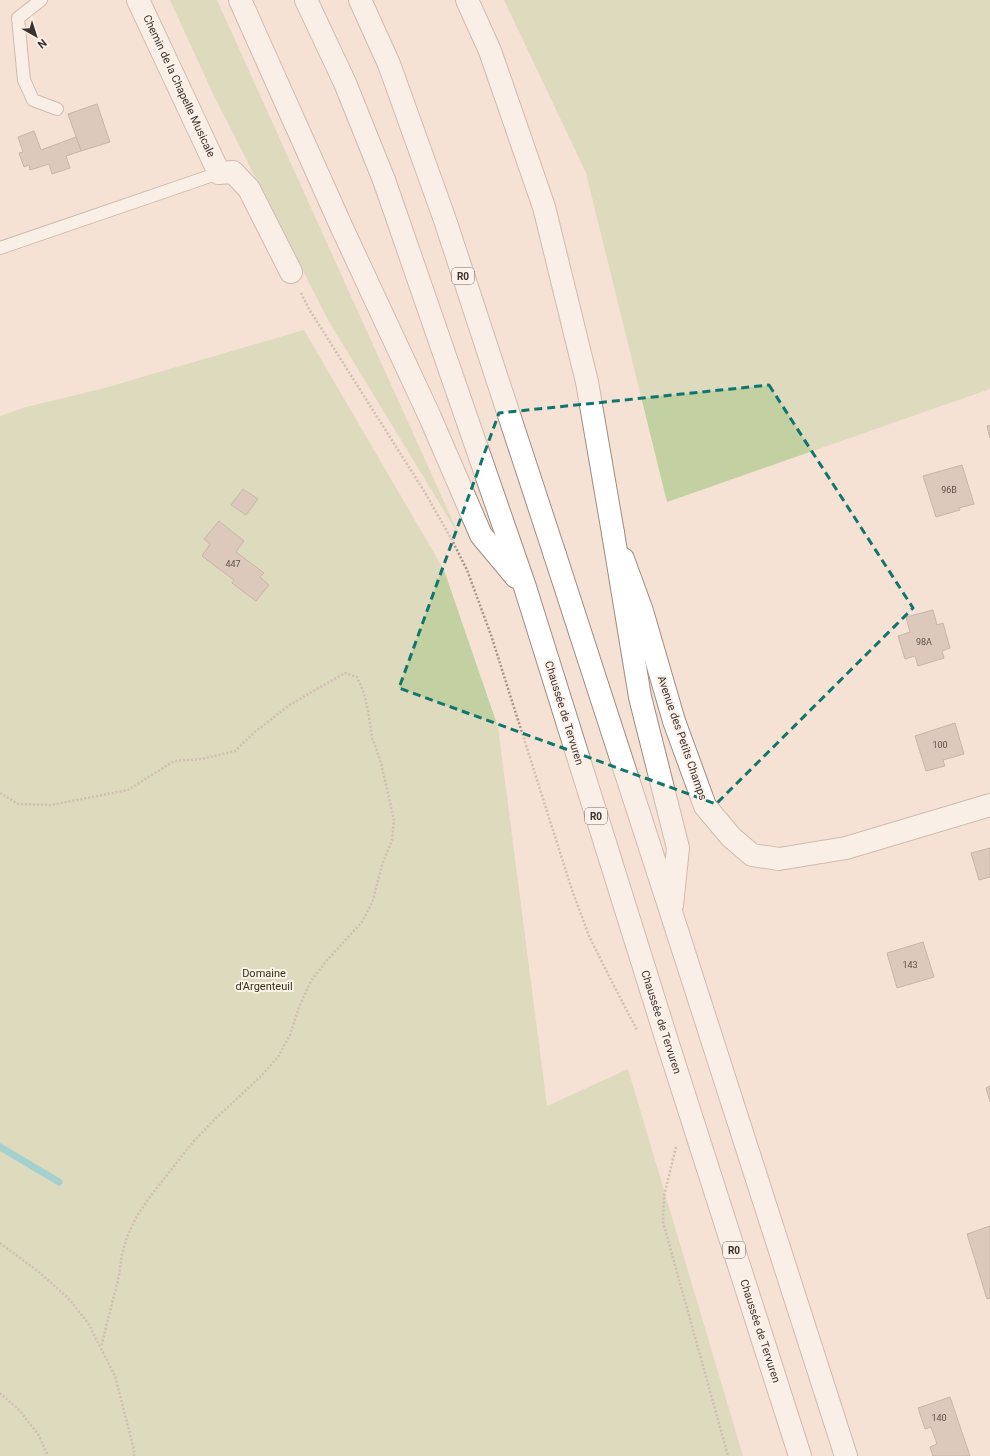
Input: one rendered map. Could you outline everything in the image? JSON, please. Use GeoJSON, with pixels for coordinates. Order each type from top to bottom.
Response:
{"type":"FeatureCollection","features":[{"type":"Feature","properties":{"kind":"main road","name":"Chemin de la Chapelle Musicale"},"geometry":{"type":"LineString","coordinates":[[138,0],[219,173]]}},
{"type":"Feature","properties":{"kind":"main road"},"geometry":{"type":"LineString","coordinates":[[240,0],[342,228],[430,417],[482,535],[525,587]]}},
{"type":"Feature","properties":{"kind":"main road","name":"R0"},"geometry":{"type":"LineString","coordinates":[[306,0],[345,83],[384,180],[525,587]]}},
{"type":"Feature","properties":{"kind":"main road","name":"R0"},"geometry":{"type":"LineString","coordinates":[[360,0],[388,64],[445,220],[671,912],[846,1456]]}},
{"type":"Feature","properties":{"kind":"main road"},"geometry":{"type":"LineString","coordinates":[[467,0],[490,51],[544,207],[587,382],[640,697],[678,848],[671,912]]}},
{"type":"Feature","properties":{"kind":"main road"},"geometry":{"type":"LineString","coordinates":[[219,173],[233,172],[249,189],[291,272]]}},
{"type":"Feature","properties":{"kind":"main road","name":"Avenue des Petits Champs"},"geometry":{"type":"LineString","coordinates":[[613,533],[642,611],[674,721],[705,806],[731,837],[752,854],[779,859],[846,848],[990,805]]}},
{"type":"Feature","properties":{"kind":"main road","name":"Chaussée de Tervuren"},"geometry":{"type":"LineString","coordinates":[[525,587],[668,1044],[800,1456]]}},
{"type":"Feature","properties":{"kind":"lane"},"geometry":{"type":"LineString","coordinates":[[41,0],[18,18],[24,80],[33,100],[57,109]]}},
{"type":"Feature","properties":{"kind":"lane"},"geometry":{"type":"LineString","coordinates":[[0,248],[219,173]]}},
{"type":"Feature","properties":{"kind":"path"},"geometry":{"type":"LineString","coordinates":[[291,272],[309,309],[424,491],[467,570],[491,635],[574,896],[589,936],[638,1031]]}},
{"type":"Feature","properties":{"kind":"path"},"geometry":{"type":"LineString","coordinates":[[0,793],[18,804],[50,805],[128,790],[174,761],[202,759],[235,751],[256,731],[291,704],[345,673],[357,677],[364,693],[372,737],[381,763],[394,820],[392,840],[382,865],[372,903],[362,922],[327,960],[311,981],[299,1007],[290,1035],[278,1057],[260,1077],[193,1142],[152,1194],[137,1216],[128,1234],[101,1347]]}},
{"type":"Feature","properties":{"kind":"path"},"geometry":{"type":"LineString","coordinates":[[677,1140],[664,1196],[663,1222],[728,1456]]}},
{"type":"Feature","properties":{"kind":"path"},"geometry":{"type":"LineString","coordinates":[[0,1244],[39,1272],[68,1298],[88,1322],[115,1376],[134,1450],[134,1456]]}},
{"type":"Feature","properties":{"kind":"path"},"geometry":{"type":"LineString","coordinates":[[0,1393],[19,1410],[38,1434],[48,1456]]}},
{"type":"Feature","properties":{"kind":"highlighted area"},"geometry":{"type":"Polygon","coordinates":[[[769,385],[913,608],[716,804],[399,688],[499,413],[769,385]]]}},
{"type":"Feature","properties":{"kind":"green space"},"geometry":{"type":"Polygon","coordinates":[[[170,0],[217,0],[460,537],[328,320],[213,94],[170,0]]]}},
{"type":"Feature","properties":{"kind":"green space"},"geometry":{"type":"Polygon","coordinates":[[[504,0],[990,0],[990,389],[667,502],[586,173],[504,0]]]}},
{"type":"Feature","properties":{"kind":"green space","name":"Domaine d'Argenteuil"},"geometry":{"type":"Polygon","coordinates":[[[304,330],[444,570],[498,727],[547,1106],[628,1069],[743,1456],[0,1456],[0,416],[26,407],[101,389],[304,330]]]}},
{"type":"Feature","properties":{"kind":"building"},"geometry":{"type":"Polygon","coordinates":[[[97,104],[110,142],[81,151],[68,114],[97,104]]]}},
{"type":"Feature","properties":{"kind":"building"},"geometry":{"type":"Polygon","coordinates":[[[34,131],[41,150],[76,137],[81,151],[66,156],[70,168],[52,174],[49,164],[30,170],[29,165],[24,167],[19,153],[23,152],[18,137],[34,131]]]}},
{"type":"Feature","properties":{"kind":"building"},"geometry":{"type":"Polygon","coordinates":[[[990,425],[990,438],[987,426],[990,425]]]}},
{"type":"Feature","properties":{"kind":"building"},"geometry":{"type":"Polygon","coordinates":[[[962,465],[974,504],[936,517],[923,476],[962,465]]]}},
{"type":"Feature","properties":{"kind":"building"},"geometry":{"type":"Polygon","coordinates":[[[243,489],[258,499],[246,515],[231,505],[243,489]]]}},
{"type":"Feature","properties":{"kind":"building"},"geometry":{"type":"Polygon","coordinates":[[[219,521],[244,541],[236,552],[264,573],[260,577],[269,585],[256,601],[232,583],[234,580],[202,556],[210,544],[204,539],[219,521]]]}},
{"type":"Feature","properties":{"kind":"building"},"geometry":{"type":"Polygon","coordinates":[[[933,610],[937,625],[943,623],[950,648],[942,651],[944,658],[918,666],[915,656],[905,659],[898,636],[910,632],[906,617],[933,610]]]}},
{"type":"Feature","properties":{"kind":"building"},"geometry":{"type":"Polygon","coordinates":[[[955,723],[964,754],[943,760],[945,766],[926,771],[915,736],[955,723]]]}},
{"type":"Feature","properties":{"kind":"building"},"geometry":{"type":"Polygon","coordinates":[[[990,848],[990,877],[979,880],[971,853],[990,848]]]}},
{"type":"Feature","properties":{"kind":"building"},"geometry":{"type":"Polygon","coordinates":[[[923,942],[934,977],[897,988],[887,953],[923,942]]]}},
{"type":"Feature","properties":{"kind":"building"},"geometry":{"type":"Polygon","coordinates":[[[990,1086],[990,1102],[986,1088],[990,1086]]]}},
{"type":"Feature","properties":{"kind":"building"},"geometry":{"type":"Polygon","coordinates":[[[990,1226],[990,1298],[987,1299],[967,1234],[990,1226]]]}},
{"type":"Feature","properties":{"kind":"building"},"geometry":{"type":"Polygon","coordinates":[[[950,1397],[970,1456],[933,1456],[930,1447],[937,1444],[931,1427],[925,1429],[918,1408],[950,1397]]]}},
{"type":"Feature","properties":{"kind":"waterway"},"geometry":{"type":"LineString","coordinates":[[0,1147],[59,1182]]}}]}
